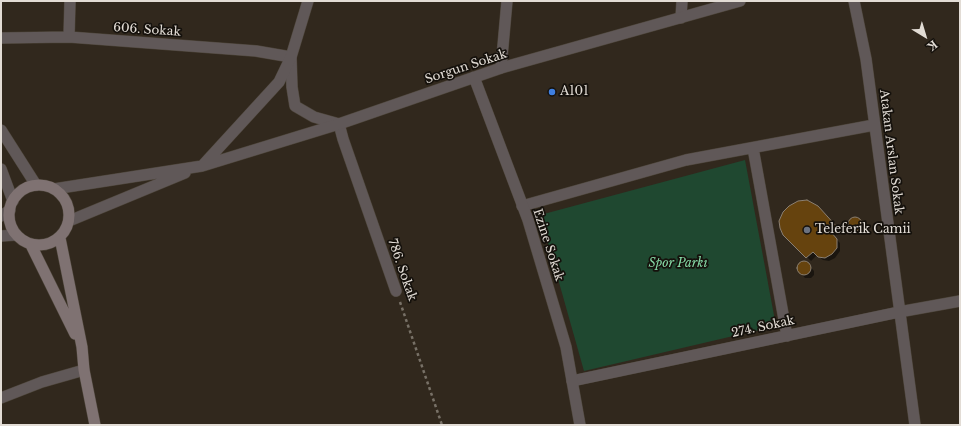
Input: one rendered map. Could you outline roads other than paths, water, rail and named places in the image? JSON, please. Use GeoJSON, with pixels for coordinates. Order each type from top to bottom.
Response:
{"type":"FeatureCollection","features":[{"type":"Feature","properties":{"kind":"main road"},"geometry":{"type":"LineString","coordinates":[[36,185],[54,189],[62,195],[70,212],[70,221],[60,238],[51,244],[41,246],[31,245],[22,241],[11,227],[8,209],[18,194],[26,188],[36,185]]}},
{"type":"Feature","properties":{"kind":"main road"},"geometry":{"type":"LineString","coordinates":[[60,238],[82,347],[84,370],[95,425]]}},
{"type":"Feature","properties":{"kind":"main road"},"geometry":{"type":"LineString","coordinates":[[31,245],[82,347]]}},
{"type":"Feature","properties":{"kind":"street"},"geometry":{"type":"LineString","coordinates":[[69,37],[70,1]]}},
{"type":"Feature","properties":{"kind":"street"},"geometry":{"type":"LineString","coordinates":[[70,221],[202,166],[279,82],[291,57],[308,1]]}},
{"type":"Feature","properties":{"kind":"street"},"geometry":{"type":"LineString","coordinates":[[501,68],[508,1]]}},
{"type":"Feature","properties":{"kind":"street"},"geometry":{"type":"LineString","coordinates":[[681,18],[682,1]]}},
{"type":"Feature","properties":{"kind":"street","name":"Sorgun Sokak"},"geometry":{"type":"LineString","coordinates":[[202,166],[339,124],[501,68],[740,1]]}},
{"type":"Feature","properties":{"kind":"street","name":"Atakan Arslan Sokak"},"geometry":{"type":"LineString","coordinates":[[854,1],[866,59],[915,425]]}},
{"type":"Feature","properties":{"kind":"street","name":"606. Sokak"},"geometry":{"type":"LineString","coordinates":[[1,38],[69,37],[256,51],[291,57]]}},
{"type":"Feature","properties":{"kind":"street"},"geometry":{"type":"LineString","coordinates":[[291,57],[292,87],[295,106],[314,117],[339,124]]}},
{"type":"Feature","properties":{"kind":"street","name":"Ezine Sokak"},"geometry":{"type":"LineString","coordinates":[[474,77],[528,220],[566,347],[580,425]]}},
{"type":"Feature","properties":{"kind":"street","name":"786. Sokak"},"geometry":{"type":"LineString","coordinates":[[339,124],[396,290]]}},
{"type":"Feature","properties":{"kind":"street"},"geometry":{"type":"LineString","coordinates":[[522,206],[686,160],[874,125]]}},
{"type":"Feature","properties":{"kind":"street"},"geometry":{"type":"LineString","coordinates":[[1,130],[36,185]]}},
{"type":"Feature","properties":{"kind":"street"},"geometry":{"type":"LineString","coordinates":[[753,148],[787,336]]}},
{"type":"Feature","properties":{"kind":"street"},"geometry":{"type":"LineString","coordinates":[[54,189],[202,166]]}},
{"type":"Feature","properties":{"kind":"street"},"geometry":{"type":"LineString","coordinates":[[1,169],[8,209]]}},
{"type":"Feature","properties":{"kind":"street"},"geometry":{"type":"LineString","coordinates":[[1,236],[16,235]]}},
{"type":"Feature","properties":{"kind":"street","name":"274. Sokak"},"geometry":{"type":"LineString","coordinates":[[572,381],[899,312],[960,301]]}},
{"type":"Feature","properties":{"kind":"street"},"geometry":{"type":"LineString","coordinates":[[1,398],[42,382],[84,370]]}},
{"type":"Feature","properties":{"kind":"place","name":"A101"},"geometry":{"type":"Point","coordinates":[552,92]}},
{"type":"Feature","properties":{"kind":"place","name":"Teleferik Camii"},"geometry":{"type":"Point","coordinates":[807,230]}},
{"type":"Feature","properties":{"kind":"park label","name":"Spor Parkı"},"geometry":{"type":"Point","coordinates":[678,264]}}]}
